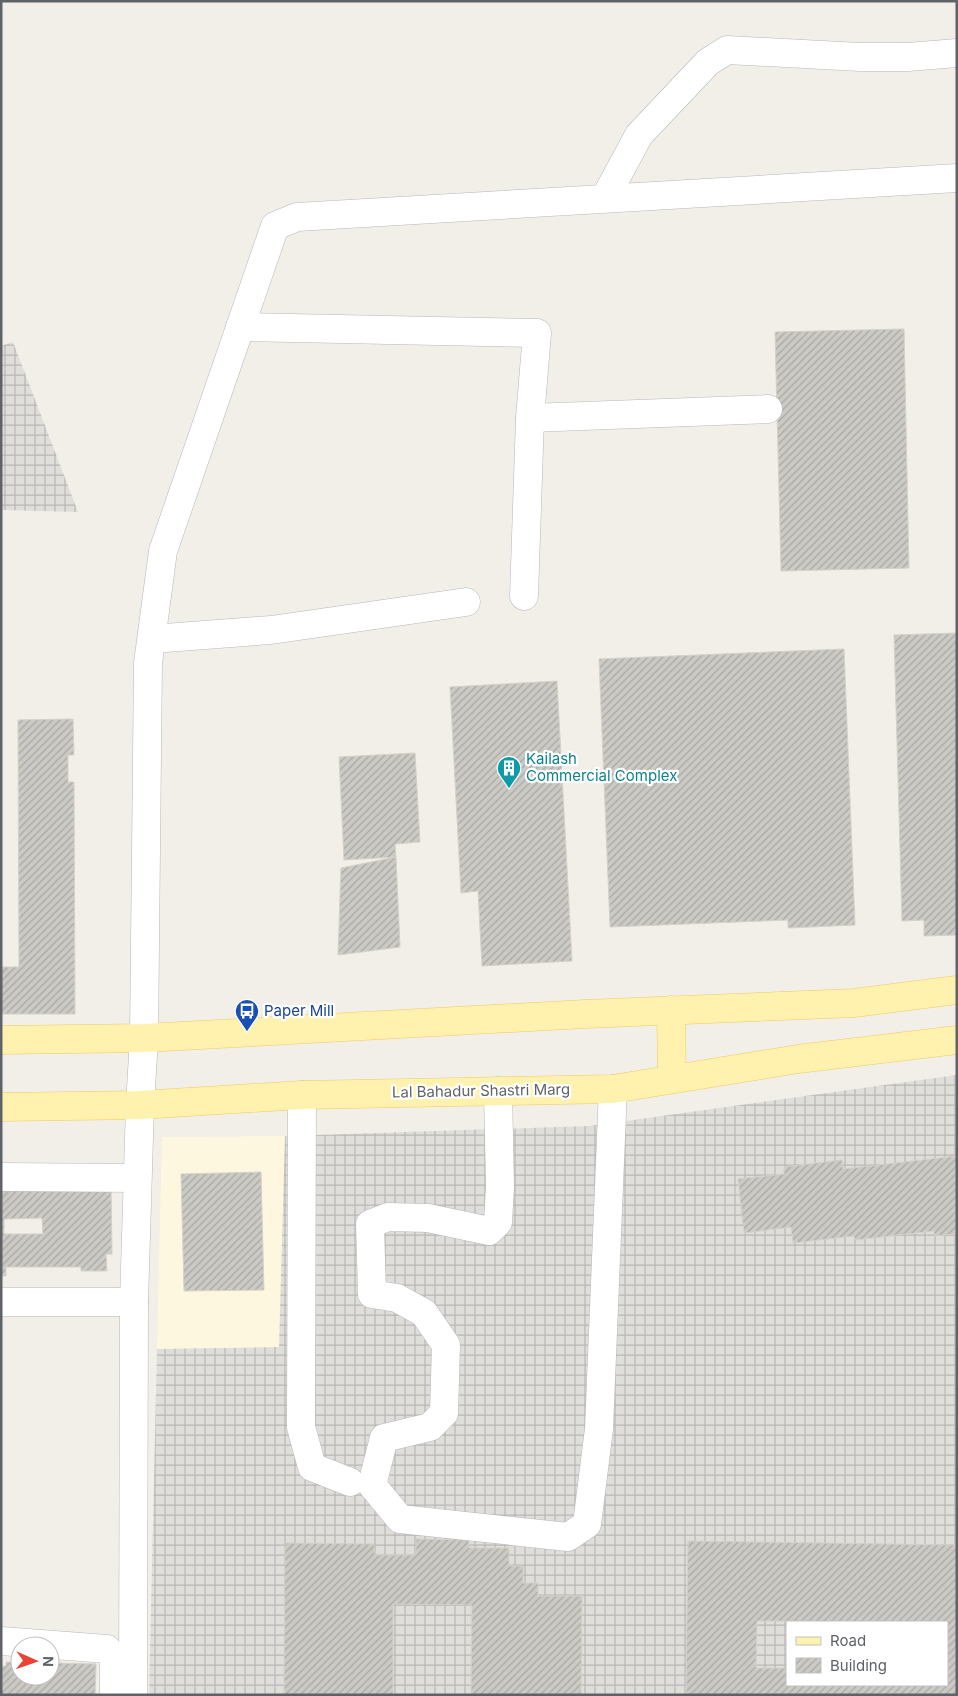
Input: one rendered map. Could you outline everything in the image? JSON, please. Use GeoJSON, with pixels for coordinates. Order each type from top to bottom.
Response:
{"type":"FeatureCollection","features":[{"type":"Feature","properties":{"kind":"main road"},"geometry":{"type":"LineString","coordinates":[[1,1040],[144,1038],[671,1010],[854,1003],[957,990]]}},
{"type":"Feature","properties":{"kind":"main road"},"geometry":{"type":"LineString","coordinates":[[671,1010],[672,1079]]}},
{"type":"Feature","properties":{"kind":"main road","name":"Lal Bahadur Shastri Marg"},"geometry":{"type":"LineString","coordinates":[[1,1107],[140,1105],[302,1095],[613,1089],[798,1059],[957,1040]]}},
{"type":"Feature","properties":{"kind":"street"},"geometry":{"type":"LineString","coordinates":[[605,198],[639,135],[708,62],[728,50],[860,57],[908,57],[957,53]]}},
{"type":"Feature","properties":{"kind":"street"},"geometry":{"type":"LineString","coordinates":[[134,1695],[134,1302],[144,1038],[148,663],[163,551],[275,226],[297,217],[957,178]]}},
{"type":"Feature","properties":{"kind":"street"},"geometry":{"type":"LineString","coordinates":[[240,327],[537,333],[530,418],[524,596]]}},
{"type":"Feature","properties":{"kind":"street"},"geometry":{"type":"LineString","coordinates":[[530,418],[768,409]]}},
{"type":"Feature","properties":{"kind":"street"},"geometry":{"type":"LineString","coordinates":[[152,639],[271,630],[466,602]]}},
{"type":"Feature","properties":{"kind":"street"},"geometry":{"type":"LineString","coordinates":[[498,1091],[500,1186],[498,1222],[489,1231],[428,1218],[388,1217],[370,1224],[372,1294],[397,1298],[424,1313],[446,1345],[444,1413],[430,1427],[384,1438],[372,1485],[400,1518],[568,1537],[587,1524],[599,1429],[613,1089]]}},
{"type":"Feature","properties":{"kind":"street"},"geometry":{"type":"LineString","coordinates":[[302,1095],[301,1427],[312,1467],[350,1482]]}},
{"type":"Feature","properties":{"kind":"street"},"geometry":{"type":"LineString","coordinates":[[1,1177],[138,1178]]}},
{"type":"Feature","properties":{"kind":"street"},"geometry":{"type":"LineString","coordinates":[[1,1302],[134,1302]]}},
{"type":"Feature","properties":{"kind":"street"},"geometry":{"type":"LineString","coordinates":[[1,1641],[107,1649],[114,1659],[114,1695]]}},
{"type":"Feature","properties":{"kind":"shaded area"},"geometry":{"type":"Polygon","coordinates":[[[13,342],[78,512],[1,510],[1,346],[13,342]]]}},
{"type":"Feature","properties":{"kind":"shaded area"},"geometry":{"type":"Polygon","coordinates":[[[957,1075],[957,1695],[149,1695],[157,1349],[279,1347],[285,1136],[590,1126],[957,1075]]]}},
{"type":"Feature","properties":{"kind":"shaded area"},"geometry":{"type":"Polygon","coordinates":[[[285,1136],[279,1347],[157,1349],[162,1137],[285,1136]]]}},
{"type":"Feature","properties":{"kind":"building"},"geometry":{"type":"Polygon","coordinates":[[[904,329],[909,568],[781,571],[775,332],[904,329]]]}},
{"type":"Feature","properties":{"kind":"building"},"geometry":{"type":"Polygon","coordinates":[[[957,633],[957,935],[924,936],[924,920],[902,921],[894,635],[957,633]]]}},
{"type":"Feature","properties":{"kind":"building"},"geometry":{"type":"Polygon","coordinates":[[[844,649],[855,925],[788,928],[788,920],[610,927],[599,659],[844,649]]]}},
{"type":"Feature","properties":{"kind":"building","name":"Kailash Commercial Complex"},"geometry":{"type":"Polygon","coordinates":[[[557,681],[572,961],[482,966],[478,891],[461,893],[450,687],[557,681]]]}},
{"type":"Feature","properties":{"kind":"building"},"geometry":{"type":"Polygon","coordinates":[[[73,719],[74,755],[68,755],[68,782],[74,782],[75,1014],[1,1014],[1,967],[19,967],[18,720],[73,719]]]}},
{"type":"Feature","properties":{"kind":"building"},"geometry":{"type":"Polygon","coordinates":[[[415,753],[420,842],[395,844],[396,857],[344,860],[339,757],[415,753]]]}},
{"type":"Feature","properties":{"kind":"building"},"geometry":{"type":"Polygon","coordinates":[[[396,857],[400,947],[338,955],[341,868],[396,857]]]}},
{"type":"Feature","properties":{"kind":"building"},"geometry":{"type":"Polygon","coordinates":[[[957,1156],[957,1234],[934,1236],[934,1231],[855,1240],[854,1236],[793,1243],[791,1227],[744,1233],[738,1179],[784,1174],[784,1167],[842,1160],[843,1169],[957,1156]]]}},
{"type":"Feature","properties":{"kind":"building"},"geometry":{"type":"Polygon","coordinates":[[[261,1172],[264,1290],[184,1291],[181,1174],[261,1172]]]}},
{"type":"Feature","properties":{"kind":"building"},"geometry":{"type":"Polygon","coordinates":[[[111,1186],[112,1254],[106,1254],[107,1271],[81,1271],[81,1267],[6,1267],[6,1276],[1,1276],[1,1187],[111,1186]],[[42,1218],[4,1219],[4,1234],[43,1234],[42,1218]]]}},
{"type":"Feature","properties":{"kind":"building"},"geometry":{"type":"Polygon","coordinates":[[[416,1539],[469,1540],[469,1548],[509,1548],[509,1566],[523,1566],[523,1583],[538,1583],[538,1596],[582,1596],[581,1695],[471,1695],[472,1605],[393,1604],[393,1694],[467,1695],[284,1695],[285,1543],[374,1544],[375,1555],[416,1555],[416,1539]]]}},
{"type":"Feature","properties":{"kind":"building"},"geometry":{"type":"Polygon","coordinates":[[[688,1541],[957,1545],[957,1695],[686,1695],[688,1541]]]}},
{"type":"Feature","properties":{"kind":"building"},"geometry":{"type":"Polygon","coordinates":[[[6,1662],[10,1662],[10,1686],[60,1686],[60,1663],[96,1664],[95,1695],[1,1695],[1,1666],[6,1666],[6,1662]]]}},
{"type":"Feature","properties":{"kind":"place","name":"Kailash Commercial Complex"},"geometry":{"type":"Point","coordinates":[509,789]}},
{"type":"Feature","properties":{"kind":"place","name":"Paper Mill"},"geometry":{"type":"Point","coordinates":[247,1032]}}]}
